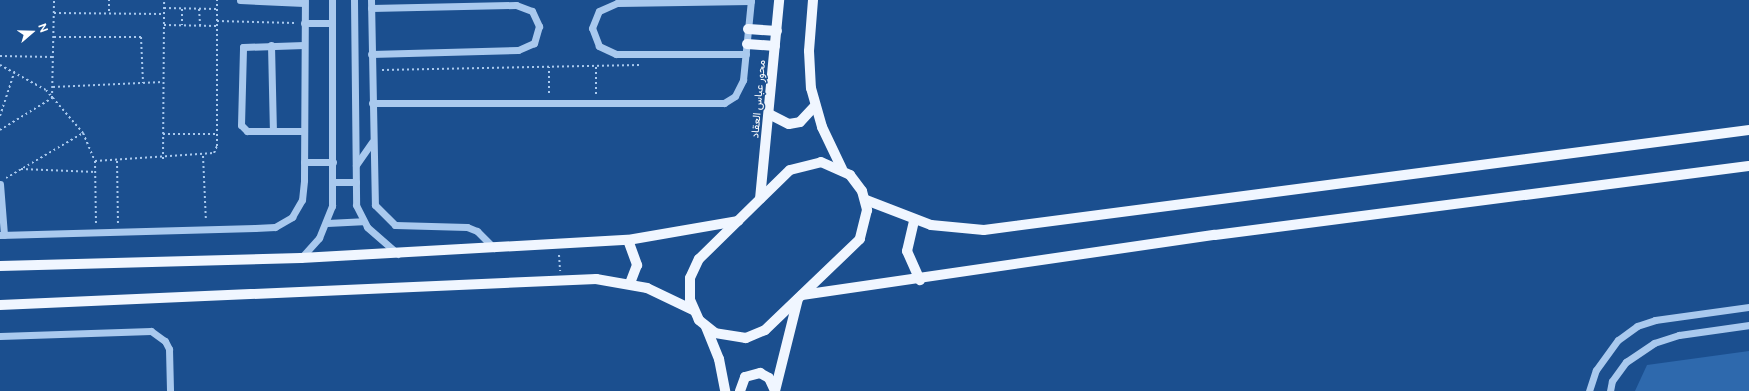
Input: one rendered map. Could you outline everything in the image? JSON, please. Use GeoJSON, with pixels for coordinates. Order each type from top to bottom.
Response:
{"type":"FeatureCollection","features":[{"type":"Feature","properties":{"kind":"main road","name":"محور عباس العقاد"},"geometry":{"type":"LineString","coordinates":[[760,200],[779,0]]}},
{"type":"Feature","properties":{"kind":"main road"},"geometry":{"type":"LineString","coordinates":[[813,0],[808,51],[815,106],[842,169]]}},
{"type":"Feature","properties":{"kind":"main road"},"geometry":{"type":"LineString","coordinates":[[748,29],[777,31]]}},
{"type":"Feature","properties":{"kind":"main road"},"geometry":{"type":"LineString","coordinates":[[746,49],[775,46]]}},
{"type":"Feature","properties":{"kind":"main road"},"geometry":{"type":"LineString","coordinates":[[769,114],[778,121],[795,123],[810,116],[815,106]]}},
{"type":"Feature","properties":{"kind":"main road"},"geometry":{"type":"LineString","coordinates":[[866,200],[914,221],[949,228],[984,230],[1749,130]]}},
{"type":"Feature","properties":{"kind":"main road"},"geometry":{"type":"LineString","coordinates":[[706,327],[724,337],[756,335],[800,297],[860,239],[867,220],[866,200],[857,182],[842,169],[821,162],[800,165],[738,221],[693,268],[688,289],[693,310],[706,327],[719,360],[725,391]]}},
{"type":"Feature","properties":{"kind":"main road"},"geometry":{"type":"LineString","coordinates":[[800,297],[1215,235],[1749,166]]}},
{"type":"Feature","properties":{"kind":"main road"},"geometry":{"type":"LineString","coordinates":[[0,266],[398,254],[628,240],[738,221]]}},
{"type":"Feature","properties":{"kind":"main road"},"geometry":{"type":"LineString","coordinates":[[914,221],[907,251],[920,280]]}},
{"type":"Feature","properties":{"kind":"main road"},"geometry":{"type":"LineString","coordinates":[[628,240],[637,265],[630,283]]}},
{"type":"Feature","properties":{"kind":"main road"},"geometry":{"type":"LineString","coordinates":[[0,305],[561,280],[630,283],[663,294],[693,310]]}},
{"type":"Feature","properties":{"kind":"main road"},"geometry":{"type":"LineString","coordinates":[[775,391],[800,297]]}},
{"type":"Feature","properties":{"kind":"main road"},"geometry":{"type":"LineString","coordinates":[[740,391],[745,377],[760,373],[769,378],[775,391]]}},
{"type":"Feature","properties":{"kind":"street"},"geometry":{"type":"LineString","coordinates":[[0,182],[2,235],[275,227],[292,217],[302,200],[304,162],[304,2],[240,0]]}},
{"type":"Feature","properties":{"kind":"street"},"geometry":{"type":"LineString","coordinates":[[301,258],[328,223],[333,182],[332,0]]}},
{"type":"Feature","properties":{"kind":"street"},"geometry":{"type":"LineString","coordinates":[[354,0],[356,205],[362,221],[398,254]]}},
{"type":"Feature","properties":{"kind":"street"},"geometry":{"type":"LineString","coordinates":[[372,102],[549,104],[724,103],[742,86],[746,49],[751,1],[617,3],[599,11],[592,28],[599,46],[616,54],[746,49]]}},
{"type":"Feature","properties":{"kind":"street"},"geometry":{"type":"LineString","coordinates":[[371,54],[518,50],[534,43],[539,26],[532,11],[516,5],[371,4],[371,54],[371,70],[372,102],[372,195],[387,220],[396,225],[471,228],[494,248]]}},
{"type":"Feature","properties":{"kind":"street"},"geometry":{"type":"LineString","coordinates":[[304,23],[332,23]]}},
{"type":"Feature","properties":{"kind":"street"},"geometry":{"type":"LineString","coordinates":[[304,45],[247,44],[242,49],[240,125],[245,131],[304,131]]}},
{"type":"Feature","properties":{"kind":"street"},"geometry":{"type":"LineString","coordinates":[[272,45],[273,131]]}},
{"type":"Feature","properties":{"kind":"street"},"geometry":{"type":"LineString","coordinates":[[356,165],[372,142]]}},
{"type":"Feature","properties":{"kind":"street"},"geometry":{"type":"LineString","coordinates":[[304,162],[333,162]]}},
{"type":"Feature","properties":{"kind":"street"},"geometry":{"type":"LineString","coordinates":[[333,182],[356,182]]}},
{"type":"Feature","properties":{"kind":"street"},"geometry":{"type":"LineString","coordinates":[[328,223],[362,221]]}},
{"type":"Feature","properties":{"kind":"street"},"geometry":{"type":"LineString","coordinates":[[1589,391],[1596,370],[1618,340],[1637,326],[1655,320],[1749,307]]}},
{"type":"Feature","properties":{"kind":"street"},"geometry":{"type":"LineString","coordinates":[[1610,391],[1612,381],[1626,362],[1654,343],[1679,334],[1749,325]]}},
{"type":"Feature","properties":{"kind":"street"},"geometry":{"type":"LineString","coordinates":[[0,336],[151,331],[165,341],[169,350],[170,391]]}},
{"type":"Feature","properties":{"kind":"path"},"geometry":{"type":"LineString","coordinates":[[52,98],[54,0]]}},
{"type":"Feature","properties":{"kind":"path"},"geometry":{"type":"LineString","coordinates":[[109,0],[109,11]]}},
{"type":"Feature","properties":{"kind":"path"},"geometry":{"type":"LineString","coordinates":[[162,159],[164,0]]}},
{"type":"Feature","properties":{"kind":"path"},"geometry":{"type":"LineString","coordinates":[[95,162],[203,156],[215,150],[217,134],[216,0]]}},
{"type":"Feature","properties":{"kind":"path"},"geometry":{"type":"LineString","coordinates":[[164,8],[216,9]]}},
{"type":"Feature","properties":{"kind":"path"},"geometry":{"type":"LineString","coordinates":[[182,9],[182,25]]}},
{"type":"Feature","properties":{"kind":"path"},"geometry":{"type":"LineString","coordinates":[[199,9],[200,25]]}},
{"type":"Feature","properties":{"kind":"path"},"geometry":{"type":"LineString","coordinates":[[54,13],[109,11],[164,14]]}},
{"type":"Feature","properties":{"kind":"path"},"geometry":{"type":"LineString","coordinates":[[216,21],[304,23]]}},
{"type":"Feature","properties":{"kind":"path"},"geometry":{"type":"LineString","coordinates":[[164,25],[216,26]]}},
{"type":"Feature","properties":{"kind":"path"},"geometry":{"type":"LineString","coordinates":[[54,37],[142,37],[143,83]]}},
{"type":"Feature","properties":{"kind":"path"},"geometry":{"type":"LineString","coordinates":[[0,56],[53,57]]}},
{"type":"Feature","properties":{"kind":"path"},"geometry":{"type":"LineString","coordinates":[[0,65],[15,70],[52,98],[70,115],[83,134],[95,162],[96,232]]}},
{"type":"Feature","properties":{"kind":"path"},"geometry":{"type":"LineString","coordinates":[[371,70],[643,65]]}},
{"type":"Feature","properties":{"kind":"path"},"geometry":{"type":"LineString","coordinates":[[596,66],[596,104]]}},
{"type":"Feature","properties":{"kind":"path"},"geometry":{"type":"LineString","coordinates":[[549,67],[549,104]]}},
{"type":"Feature","properties":{"kind":"path"},"geometry":{"type":"LineString","coordinates":[[0,116],[15,70]]}},
{"type":"Feature","properties":{"kind":"path"},"geometry":{"type":"LineString","coordinates":[[52,87],[163,82]]}},
{"type":"Feature","properties":{"kind":"path"},"geometry":{"type":"LineString","coordinates":[[0,130],[52,98]]}},
{"type":"Feature","properties":{"kind":"path"},"geometry":{"type":"LineString","coordinates":[[0,182],[83,134]]}},
{"type":"Feature","properties":{"kind":"path"},"geometry":{"type":"LineString","coordinates":[[163,134],[217,134]]}},
{"type":"Feature","properties":{"kind":"path"},"geometry":{"type":"LineString","coordinates":[[203,156],[207,230]]}},
{"type":"Feature","properties":{"kind":"path"},"geometry":{"type":"LineString","coordinates":[[117,161],[119,232]]}},
{"type":"Feature","properties":{"kind":"path"},"geometry":{"type":"LineString","coordinates":[[21,169],[96,172]]}},
{"type":"Feature","properties":{"kind":"path"},"geometry":{"type":"LineString","coordinates":[[558,244],[561,280]]}},
{"type":"Feature","properties":{"kind":"shaded area"},"geometry":{"type":"Polygon","coordinates":[[[1749,351],[1749,391],[1635,391],[1647,365],[1749,351]]]}}]}
